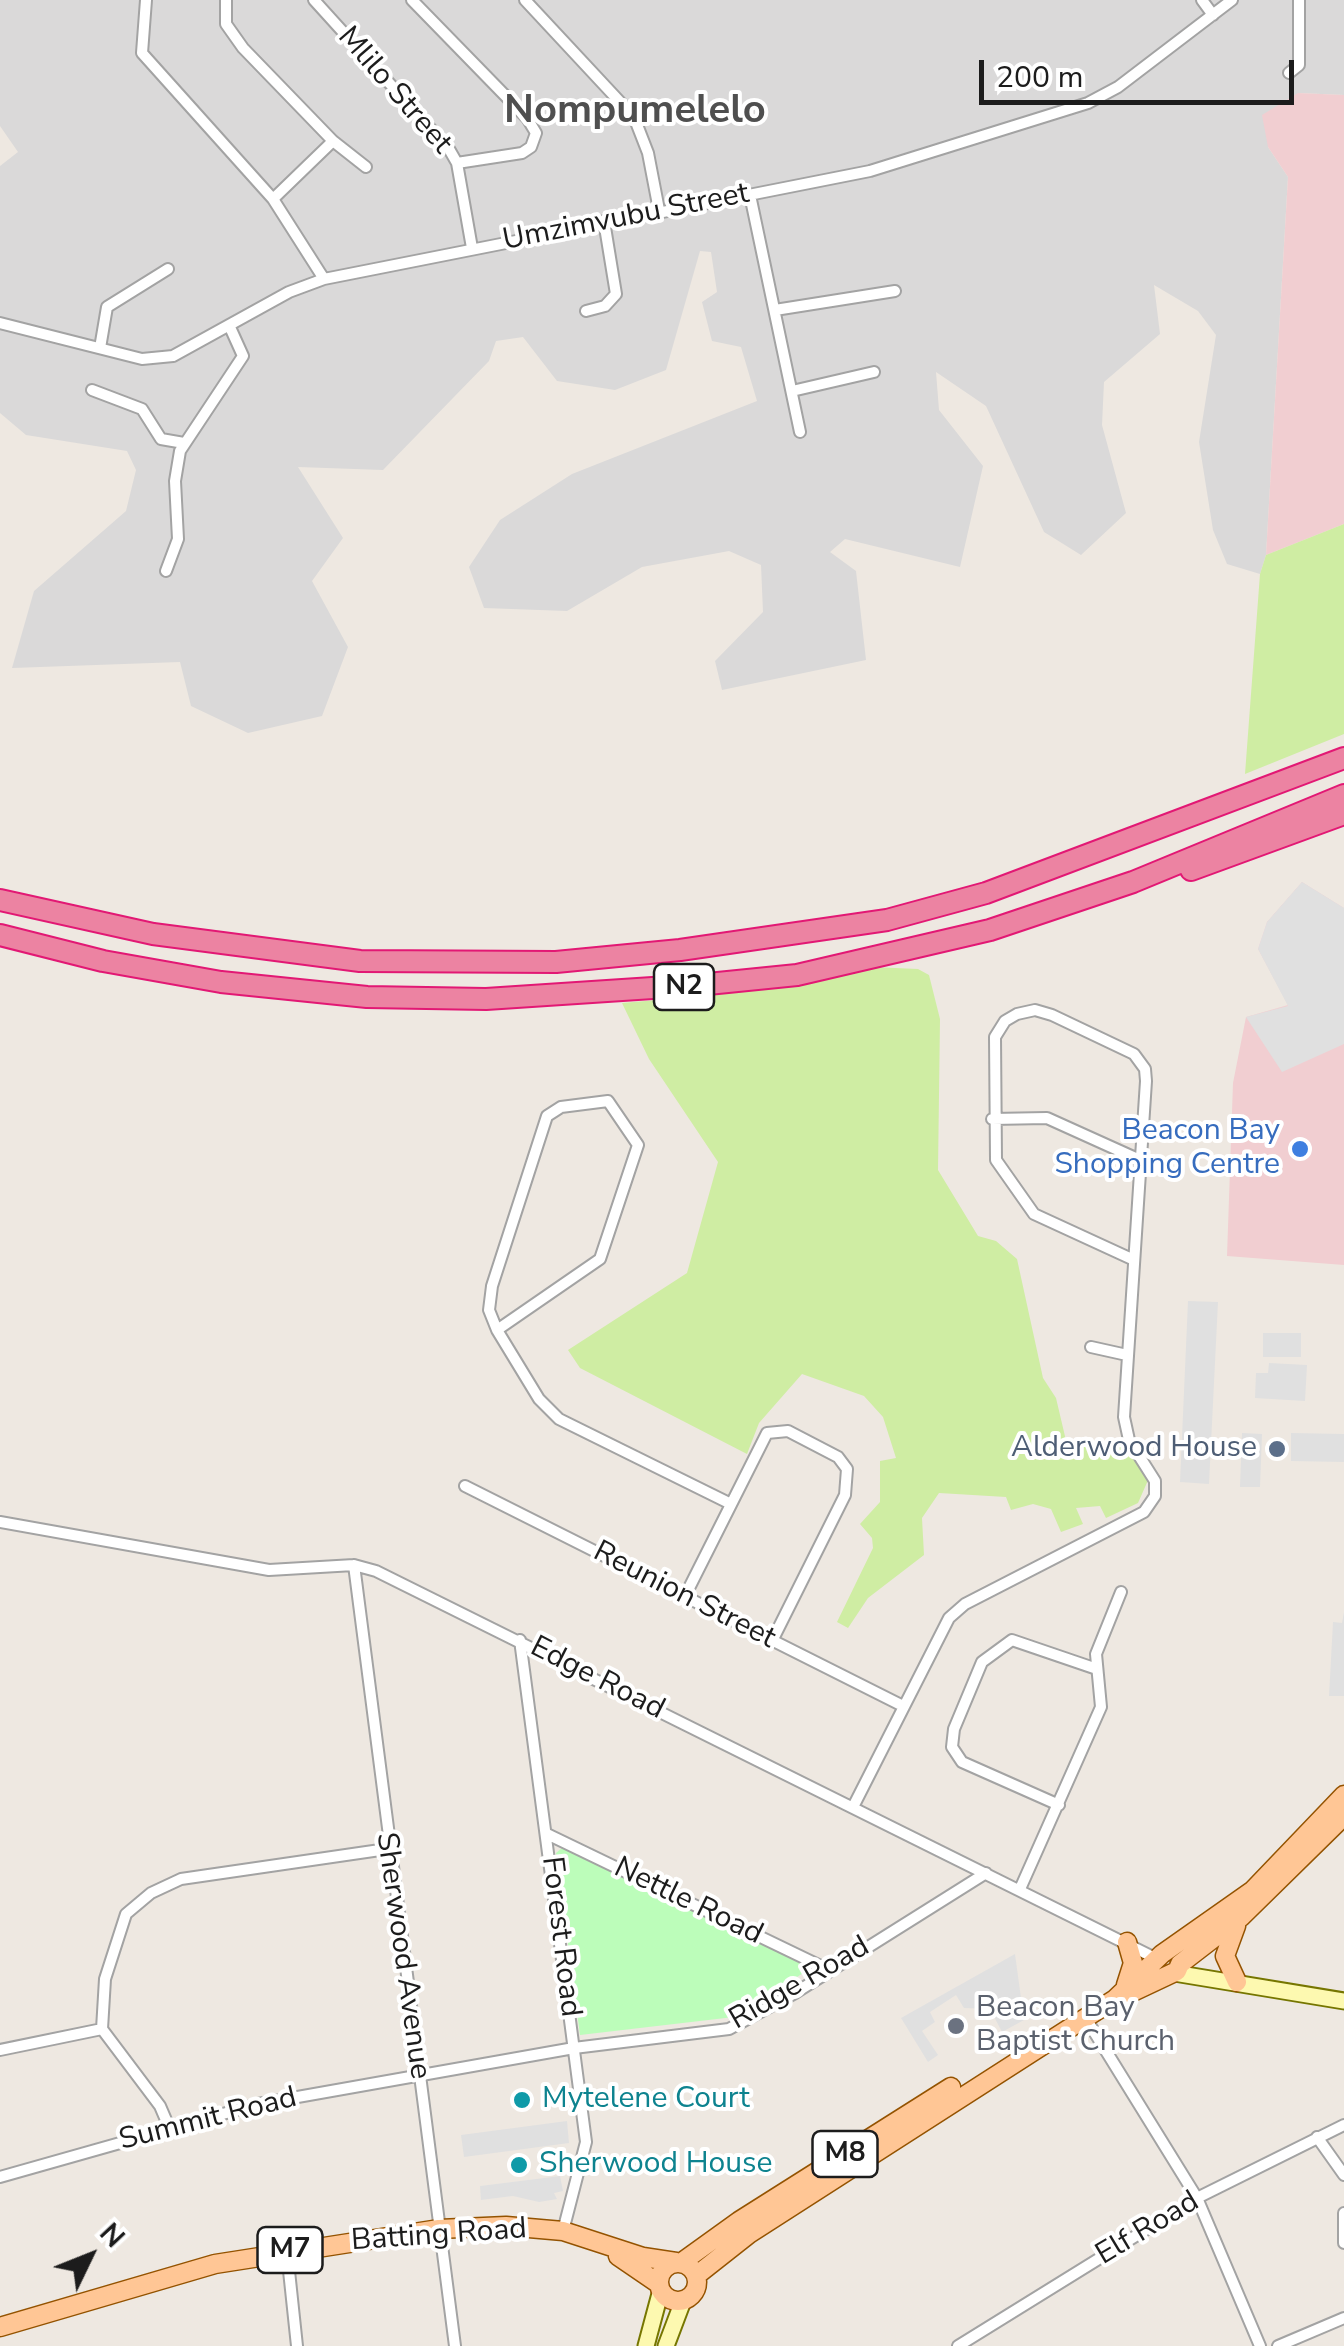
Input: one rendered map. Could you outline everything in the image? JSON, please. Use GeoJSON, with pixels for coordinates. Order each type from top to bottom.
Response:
{"type":"FeatureCollection","features":[{"type":"Feature","properties":{"kind":"highway","name":"N2"},"geometry":{"type":"LineString","coordinates":[[0,897],[46,912],[222,946],[360,961],[556,962],[680,950],[887,920],[986,892],[1121,846],[1344,758]]}},
{"type":"Feature","properties":{"kind":"highway","name":"N2"},"geometry":{"type":"LineString","coordinates":[[0,935],[103,961],[287,990],[430,999],[558,996],[797,975],[990,930],[1133,882],[1344,795]]}},
{"type":"Feature","properties":{"kind":"highway"},"geometry":{"type":"LineString","coordinates":[[1133,882],[1184,872],[1344,814]]}},
{"type":"Feature","properties":{"kind":"main road","name":"M8"},"geometry":{"type":"LineString","coordinates":[[685,2266],[731,2246],[1120,1994],[1151,1985],[1253,1890],[1344,1795]]}},
{"type":"Feature","properties":{"kind":"main road","name":"M8"},"geometry":{"type":"LineString","coordinates":[[1169,1965],[1242,1917],[1344,1816]]}},
{"type":"Feature","properties":{"kind":"main road"},"geometry":{"type":"LineString","coordinates":[[1232,1981],[1226,1956],[1242,1917]]}},
{"type":"Feature","properties":{"kind":"main road"},"geometry":{"type":"LineString","coordinates":[[1120,1994],[1133,1964],[1127,1942]]}},
{"type":"Feature","properties":{"kind":"main road","name":"Batting Road"},"geometry":{"type":"LineString","coordinates":[[0,2327],[216,2264],[286,2250],[439,2230],[506,2226],[563,2231],[685,2266]]}},
{"type":"Feature","properties":{"kind":"main road","name":"Batting Road"},"geometry":{"type":"LineString","coordinates":[[587,2239],[660,2287]]}},
{"type":"Feature","properties":{"kind":"main road"},"geometry":{"type":"LineString","coordinates":[[685,2266],[694,2294],[682,2301],[670,2299],[660,2287],[665,2267],[685,2266]]}},
{"type":"Feature","properties":{"kind":"street"},"geometry":{"type":"LineString","coordinates":[[146,0],[142,53],[273,199],[324,279]]}},
{"type":"Feature","properties":{"kind":"street"},"geometry":{"type":"LineString","coordinates":[[226,0],[225,17],[232,34],[334,142],[366,167]]}},
{"type":"Feature","properties":{"kind":"street","name":"Mlilo Street"},"geometry":{"type":"LineString","coordinates":[[314,0],[457,164],[472,248]]}},
{"type":"Feature","properties":{"kind":"street"},"geometry":{"type":"LineString","coordinates":[[412,0],[527,118],[536,134],[522,153],[457,164]]}},
{"type":"Feature","properties":{"kind":"street"},"geometry":{"type":"LineString","coordinates":[[525,0],[634,117],[648,153],[659,210]]}},
{"type":"Feature","properties":{"kind":"street"},"geometry":{"type":"LineString","coordinates":[[1202,0],[1213,15]]}},
{"type":"Feature","properties":{"kind":"street","name":"Umzimvubu Street"},"geometry":{"type":"LineString","coordinates":[[0,324],[159,359],[289,292],[324,279],[870,171],[1088,103],[1118,87],[1232,0]]}},
{"type":"Feature","properties":{"kind":"street"},"geometry":{"type":"LineString","coordinates":[[1289,73],[1300,65],[1299,0]]}},
{"type":"Feature","properties":{"kind":"street"},"geometry":{"type":"LineString","coordinates":[[273,199],[334,142]]}},
{"type":"Feature","properties":{"kind":"street"},"geometry":{"type":"LineString","coordinates":[[750,195],[800,432]]}},
{"type":"Feature","properties":{"kind":"street"},"geometry":{"type":"LineString","coordinates":[[586,312],[606,306],[616,294],[604,222]]}},
{"type":"Feature","properties":{"kind":"street"},"geometry":{"type":"LineString","coordinates":[[100,348],[107,307],[168,269]]}},
{"type":"Feature","properties":{"kind":"street"},"geometry":{"type":"LineString","coordinates":[[775,310],[895,291]]}},
{"type":"Feature","properties":{"kind":"street"},"geometry":{"type":"LineString","coordinates":[[166,571],[178,539],[175,482],[184,443],[244,356],[230,324]]}},
{"type":"Feature","properties":{"kind":"street"},"geometry":{"type":"LineString","coordinates":[[792,391],[874,372]]}},
{"type":"Feature","properties":{"kind":"street"},"geometry":{"type":"LineString","coordinates":[[92,390],[142,409],[162,439],[184,443]]}},
{"type":"Feature","properties":{"kind":"street"},"geometry":{"type":"LineString","coordinates":[[853,1807],[943,1626],[959,1608],[1144,1512],[1156,1492],[1153,1476],[1124,1429],[1146,1082],[1140,1060],[1043,1012],[1017,1014],[996,1031],[992,1118],[996,1160],[1027,1209],[1134,1260]]}},
{"type":"Feature","properties":{"kind":"street"},"geometry":{"type":"LineString","coordinates":[[496,1330],[600,1259],[638,1144],[608,1101],[561,1107],[547,1116],[490,1295],[496,1330],[539,1399],[558,1420],[731,1504]]}},
{"type":"Feature","properties":{"kind":"street"},"geometry":{"type":"LineString","coordinates":[[992,1118],[1047,1118],[1140,1160]]}},
{"type":"Feature","properties":{"kind":"street"},"geometry":{"type":"LineString","coordinates":[[1091,1347],[1127,1355]]}},
{"type":"Feature","properties":{"kind":"street"},"geometry":{"type":"LineString","coordinates":[[685,1596],[772,1430],[788,1432],[838,1456],[847,1469],[842,1503],[772,1641]]}},
{"type":"Feature","properties":{"kind":"street","name":"Reunion Street"},"geometry":{"type":"LineString","coordinates":[[465,1486],[902,1706]]}},
{"type":"Feature","properties":{"kind":"street","name":"Edge Road"},"geometry":{"type":"LineString","coordinates":[[0,1522],[269,1570],[354,1565],[388,1576],[1169,1965],[1344,2001]]}},
{"type":"Feature","properties":{"kind":"street","name":"Sherwood Avenue"},"geometry":{"type":"LineString","coordinates":[[354,1565],[387,1848],[455,2346]]}},
{"type":"Feature","properties":{"kind":"street"},"geometry":{"type":"LineString","coordinates":[[1020,1889],[1101,1707],[1096,1669],[1098,1646],[1121,1592]]}},
{"type":"Feature","properties":{"kind":"street","name":"Forest Road"},"geometry":{"type":"LineString","coordinates":[[520,1640],[586,2142],[563,2231]]}},
{"type":"Feature","properties":{"kind":"street"},"geometry":{"type":"LineString","coordinates":[[1059,1805],[962,1762],[953,1749],[954,1729],[982,1662],[1012,1640],[1096,1669]]}},
{"type":"Feature","properties":{"kind":"street","name":"Nettle Road"},"geometry":{"type":"LineString","coordinates":[[547,1834],[829,1970]]}},
{"type":"Feature","properties":{"kind":"street"},"geometry":{"type":"LineString","coordinates":[[169,2127],[160,2106],[102,2030],[105,1979],[126,1914],[151,1893],[181,1878],[387,1848]]}},
{"type":"Feature","properties":{"kind":"street","name":"Ridge Road"},"geometry":{"type":"LineString","coordinates":[[418,2074],[574,2048],[729,2029],[986,1872]]}},
{"type":"Feature","properties":{"kind":"street"},"geometry":{"type":"LineString","coordinates":[[1084,2016],[1197,2198],[1260,2346]]}},
{"type":"Feature","properties":{"kind":"street"},"geometry":{"type":"LineString","coordinates":[[0,2050],[102,2030]]}},
{"type":"Feature","properties":{"kind":"street","name":"Summit Road"},"geometry":{"type":"LineString","coordinates":[[0,2177],[258,2104],[418,2074]]}},
{"type":"Feature","properties":{"kind":"street","name":"Elf Road"},"geometry":{"type":"LineString","coordinates":[[958,2346],[1197,2198],[1344,2125]]}},
{"type":"Feature","properties":{"kind":"street"},"geometry":{"type":"LineString","coordinates":[[1316,2136],[1344,2175]]}},
{"type":"Feature","properties":{"kind":"street"},"geometry":{"type":"LineString","coordinates":[[1344,2212],[1344,2243]]}},
{"type":"Feature","properties":{"kind":"street"},"geometry":{"type":"LineString","coordinates":[[286,2250],[297,2346]]}},
{"type":"Feature","properties":{"kind":"street"},"geometry":{"type":"LineString","coordinates":[[646,2346],[660,2287]]}},
{"type":"Feature","properties":{"kind":"street"},"geometry":{"type":"LineString","coordinates":[[666,2346],[682,2301]]}},
{"type":"Feature","properties":{"kind":"street"},"geometry":{"type":"LineString","coordinates":[[1278,2346],[1344,2318]]}},
{"type":"Feature","properties":{"kind":"shaded area"},"geometry":{"type":"Polygon","coordinates":[[[0,0],[1344,0],[1344,95],[1298,93],[1268,147],[1288,177],[1266,555],[1260,574],[1227,564],[1213,530],[1199,442],[1216,335],[1198,311],[1154,285],[1160,334],[1104,382],[1102,425],[1126,513],[1081,555],[1044,532],[986,406],[936,372],[939,410],[983,466],[960,567],[845,539],[830,552],[856,571],[866,660],[722,690],[715,661],[763,612],[761,565],[729,551],[642,567],[567,611],[484,608],[469,567],[500,520],[572,474],[757,401],[741,347],[712,341],[702,302],[717,292],[711,252],[700,251],[666,370],[615,390],[557,381],[523,337],[496,341],[489,361],[383,470],[298,467],[343,538],[312,581],[348,647],[322,716],[248,733],[191,706],[180,662],[12,668],[34,591],[126,511],[136,470],[127,451],[26,435],[0,413],[0,166],[18,152],[0,126],[0,0]]]}},
{"type":"Feature","properties":{"kind":"shaded area"},"geometry":{"type":"Polygon","coordinates":[[[1298,93],[1344,95],[1344,524],[1266,555],[1288,177],[1268,147],[1262,115],[1298,93]]]}},
{"type":"Feature","properties":{"kind":"shaded area"},"geometry":{"type":"Polygon","coordinates":[[[1302,882],[1344,908],[1344,1265],[1227,1256],[1233,1083],[1246,1017],[1288,1005],[1258,949],[1267,922],[1302,882]]]}},
{"type":"Feature","properties":{"kind":"shaded area"},"geometry":{"type":"Polygon","coordinates":[[[1302,882],[1344,908],[1344,1044],[1282,1072],[1246,1017],[1288,1006],[1258,949],[1267,922],[1302,882]]]}},
{"type":"Feature","properties":{"kind":"shaded area"},"geometry":{"type":"Polygon","coordinates":[[[1188,1301],[1218,1302],[1209,1484],[1180,1482],[1188,1301]]]}},
{"type":"Feature","properties":{"kind":"shaded area"},"geometry":{"type":"Polygon","coordinates":[[[1263,1333],[1301,1333],[1301,1357],[1263,1357],[1263,1333]]]}},
{"type":"Feature","properties":{"kind":"shaded area"},"geometry":{"type":"Polygon","coordinates":[[[1269,1363],[1307,1365],[1305,1401],[1255,1398],[1256,1373],[1268,1373],[1269,1363]]]}},
{"type":"Feature","properties":{"kind":"shaded area"},"geometry":{"type":"Polygon","coordinates":[[[1242,1433],[1262,1434],[1260,1487],[1240,1487],[1242,1433]]]}},
{"type":"Feature","properties":{"kind":"shaded area"},"geometry":{"type":"Polygon","coordinates":[[[1291,1433],[1344,1434],[1344,1462],[1291,1461],[1291,1433]]]}},
{"type":"Feature","properties":{"kind":"shaded area"},"geometry":{"type":"Polygon","coordinates":[[[1344,1612],[1344,1696],[1329,1696],[1333,1622],[1342,1623],[1344,1612]]]}},
{"type":"Feature","properties":{"kind":"shaded area"},"geometry":{"type":"Polygon","coordinates":[[[1015,1954],[1024,2020],[1002,2032],[990,2009],[964,2008],[956,1995],[930,2012],[935,2022],[922,2031],[938,2055],[928,2062],[901,2018],[1015,1954]]]}},
{"type":"Feature","properties":{"kind":"shaded area"},"geometry":{"type":"Polygon","coordinates":[[[567,2121],[569,2143],[464,2157],[461,2135],[567,2121]]]}},
{"type":"Feature","properties":{"kind":"shaded area"},"geometry":{"type":"Polygon","coordinates":[[[560,2176],[563,2191],[554,2193],[557,2199],[539,2202],[513,2196],[481,2200],[480,2186],[560,2176]]]}},
{"type":"Feature","properties":{"kind":"green space"},"geometry":{"type":"Polygon","coordinates":[[[1344,524],[1344,734],[1245,774],[1260,574],[1266,555],[1344,524]]]}},
{"type":"Feature","properties":{"kind":"green space"},"geometry":{"type":"Polygon","coordinates":[[[872,967],[918,969],[929,975],[940,1019],[938,1170],[978,1236],[996,1241],[1017,1259],[1043,1378],[1056,1398],[1068,1449],[1125,1439],[1149,1478],[1138,1503],[1106,1518],[1100,1506],[1076,1508],[1083,1524],[1061,1532],[1051,1509],[1033,1504],[1011,1510],[1006,1497],[939,1493],[922,1518],[924,1555],[868,1598],[848,1628],[837,1622],[873,1548],[872,1538],[860,1524],[880,1502],[880,1461],[896,1458],[883,1417],[864,1396],[802,1374],[759,1423],[747,1454],[580,1368],[568,1350],[687,1273],[718,1162],[649,1059],[622,1003],[716,995],[872,967]]]}},
{"type":"Feature","properties":{"kind":"green space"},"geometry":{"type":"Polygon","coordinates":[[[563,1847],[807,1966],[808,1970],[734,2017],[580,2035],[556,1853],[563,1847]]]}},
{"type":"Feature","properties":{"kind":"place","name":"Beacon Bay Shopping Centre"},"geometry":{"type":"Point","coordinates":[1300,1149]}},
{"type":"Feature","properties":{"kind":"place","name":"Alderwood House"},"geometry":{"type":"Point","coordinates":[1277,1449]}},
{"type":"Feature","properties":{"kind":"place","name":"Beacon Bay Baptist Church"},"geometry":{"type":"Point","coordinates":[956,2026]}},
{"type":"Feature","properties":{"kind":"place","name":"Mytelene Court"},"geometry":{"type":"Point","coordinates":[522,2100]}},
{"type":"Feature","properties":{"kind":"place","name":"Sherwood House"},"geometry":{"type":"Point","coordinates":[519,2165]}},
{"type":"Feature","properties":{"kind":"district","name":"Nompumelelo"},"geometry":{"type":"Point","coordinates":[635,112]}}]}
